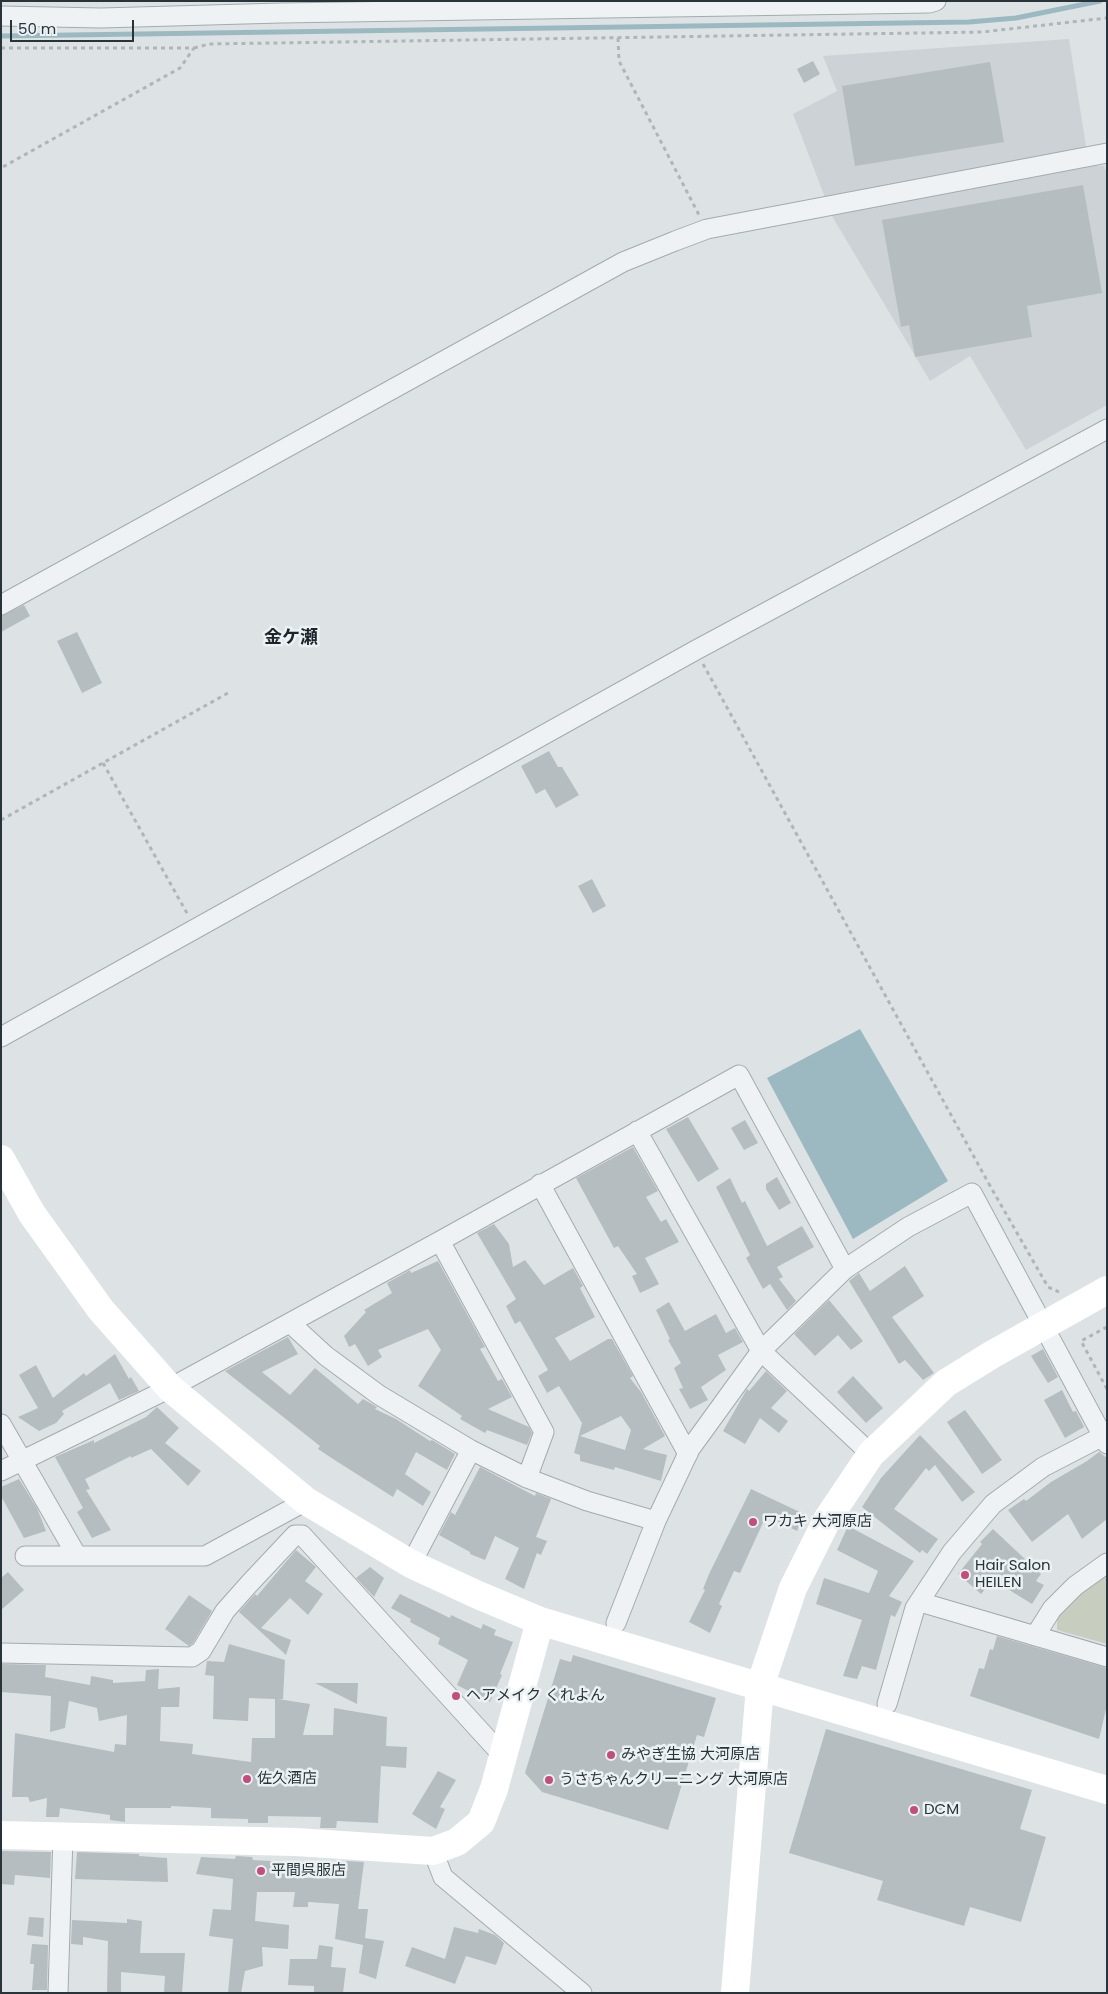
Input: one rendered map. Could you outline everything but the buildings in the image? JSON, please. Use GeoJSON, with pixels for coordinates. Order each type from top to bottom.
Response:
{"type":"FeatureCollection","features":[{"type":"Feature","properties":{"kind":"street"},"geometry":{"type":"LineString","coordinates":[[1,16],[101,18],[281,13],[931,2]]}},
{"type":"Feature","properties":{"kind":"street"},"geometry":{"type":"LineString","coordinates":[[1,604],[623,262],[707,229],[1107,153]]}},
{"type":"Feature","properties":{"kind":"street"},"geometry":{"type":"LineString","coordinates":[[1,1037],[696,650],[1107,429]]}},
{"type":"Feature","properties":{"kind":"street"},"geometry":{"type":"LineString","coordinates":[[1,1471],[170,1388],[739,1075],[845,1269]]}},
{"type":"Feature","properties":{"kind":"street"},"geometry":{"type":"LineString","coordinates":[[637,1131],[761,1351],[871,1454]]}},
{"type":"Feature","properties":{"kind":"street"},"geometry":{"type":"LineString","coordinates":[[1,1159],[32,1214],[101,1310],[170,1388],[306,1501],[411,1564],[478,1596],[540,1621],[1107,1790]]}},
{"type":"Feature","properties":{"kind":"street"},"geometry":{"type":"LineString","coordinates":[[540,1184],[688,1454]]}},
{"type":"Feature","properties":{"kind":"street"},"geometry":{"type":"LineString","coordinates":[[616,1623],[656,1521],[688,1454],[761,1351],[845,1269],[908,1227],[972,1193],[1105,1440],[1043,1467],[994,1504],[952,1552],[916,1608],[887,1704]]}},
{"type":"Feature","properties":{"kind":"street"},"geometry":{"type":"LineString","coordinates":[[440,1241],[544,1432],[527,1478]]}},
{"type":"Feature","properties":{"kind":"street"},"geometry":{"type":"LineString","coordinates":[[735,1993],[760,1686],[793,1588],[828,1518],[871,1454],[946,1383],[1107,1290]]}},
{"type":"Feature","properties":{"kind":"street"},"geometry":{"type":"LineString","coordinates":[[290,1323],[326,1356],[379,1395],[471,1450],[527,1478],[587,1501],[656,1521]]}},
{"type":"Feature","properties":{"kind":"street"},"geometry":{"type":"LineString","coordinates":[[1,1424],[77,1556]]}},
{"type":"Feature","properties":{"kind":"street"},"geometry":{"type":"LineString","coordinates":[[411,1564],[471,1450]]}},
{"type":"Feature","properties":{"kind":"street"},"geometry":{"type":"LineString","coordinates":[[25,1556],[205,1556],[306,1501]]}},
{"type":"Feature","properties":{"kind":"street"},"geometry":{"type":"LineString","coordinates":[[282,1514],[295,1536]]}},
{"type":"Feature","properties":{"kind":"street"},"geometry":{"type":"LineString","coordinates":[[1,1653],[192,1657],[201,1650],[225,1611],[295,1536],[302,1535],[503,1756]]}},
{"type":"Feature","properties":{"kind":"street"},"geometry":{"type":"LineString","coordinates":[[1034,1636],[1057,1603],[1075,1586],[1107,1563]]}},
{"type":"Feature","properties":{"kind":"street"},"geometry":{"type":"LineString","coordinates":[[920,1602],[1107,1657]]}},
{"type":"Feature","properties":{"kind":"street"},"geometry":{"type":"LineString","coordinates":[[1,1835],[296,1842],[433,1851],[456,1842],[481,1822],[494,1790],[540,1621]]}},
{"type":"Feature","properties":{"kind":"street"},"geometry":{"type":"LineString","coordinates":[[58,1993],[62,1836]]}},
{"type":"Feature","properties":{"kind":"street"},"geometry":{"type":"LineString","coordinates":[[433,1851],[444,1877],[582,1993]]}},
{"type":"Feature","properties":{"kind":"path"},"geometry":{"type":"LineString","coordinates":[[1,48],[194,48],[210,44],[982,32],[1107,18]]}},
{"type":"Feature","properties":{"kind":"path"},"geometry":{"type":"LineString","coordinates":[[618,38],[618,61],[707,229]]}},
{"type":"Feature","properties":{"kind":"path"},"geometry":{"type":"LineString","coordinates":[[1,168],[180,68],[194,48]]}},
{"type":"Feature","properties":{"kind":"path"},"geometry":{"type":"LineString","coordinates":[[696,650],[989,1184],[1048,1287],[1058,1293],[1065,1292]]}},
{"type":"Feature","properties":{"kind":"path"},"geometry":{"type":"LineString","coordinates":[[1,820],[228,693]]}},
{"type":"Feature","properties":{"kind":"path"},"geometry":{"type":"LineString","coordinates":[[103,763],[195,928]]}},
{"type":"Feature","properties":{"kind":"path"},"geometry":{"type":"LineString","coordinates":[[972,1193],[989,1184]]}},
{"type":"Feature","properties":{"kind":"path"},"geometry":{"type":"LineString","coordinates":[[1107,1327],[1081,1341],[1107,1389]]}},
{"type":"Feature","properties":{"kind":"shaded area"},"geometry":{"type":"Polygon","coordinates":[[[1069,39],[1089,165],[1104,166],[1107,173],[1107,405],[1026,450],[970,356],[930,381],[832,216],[793,114],[837,91],[823,56],[1069,39]]]}},
{"type":"Feature","properties":{"kind":"green space"},"geometry":{"type":"Polygon","coordinates":[[[1107,1572],[1107,1644],[1057,1630],[1057,1612],[1107,1572]]]}},
{"type":"Feature","properties":{"kind":"water"},"geometry":{"type":"Polygon","coordinates":[[[860,1029],[948,1181],[853,1239],[767,1078],[860,1029]]]}},
{"type":"Feature","properties":{"kind":"waterway"},"geometry":{"type":"LineString","coordinates":[[1,36],[969,22],[1016,18],[1100,1]]}},
{"type":"Feature","properties":{"kind":"place","name":"ワカキ 大河原店"},"geometry":{"type":"Point","coordinates":[753,1522]}},
{"type":"Feature","properties":{"kind":"place","name":"Hair Salon HEILEN"},"geometry":{"type":"Point","coordinates":[965,1575]}},
{"type":"Feature","properties":{"kind":"place","name":"ヘアメイク くれよん"},"geometry":{"type":"Point","coordinates":[456,1696]}},
{"type":"Feature","properties":{"kind":"place","name":"みやぎ生協 大河原店"},"geometry":{"type":"Point","coordinates":[611,1755]}},
{"type":"Feature","properties":{"kind":"place","name":"佐久酒店"},"geometry":{"type":"Point","coordinates":[247,1779]}},
{"type":"Feature","properties":{"kind":"place","name":"うさちゃんクリーニング 大河原店"},"geometry":{"type":"Point","coordinates":[549,1780]}},
{"type":"Feature","properties":{"kind":"place","name":"DCM"},"geometry":{"type":"Point","coordinates":[914,1810]}},
{"type":"Feature","properties":{"kind":"place","name":"平間呉服店"},"geometry":{"type":"Point","coordinates":[261,1871]}},
{"type":"Feature","properties":{"kind":"district","name":"金ケ瀬"},"geometry":{"type":"Point","coordinates":[291,638]}}]}
